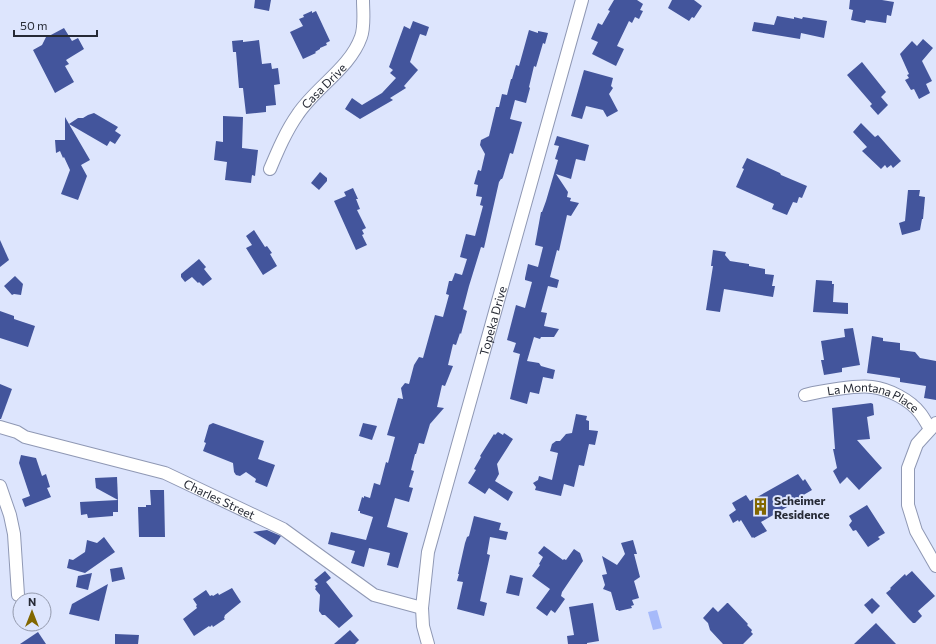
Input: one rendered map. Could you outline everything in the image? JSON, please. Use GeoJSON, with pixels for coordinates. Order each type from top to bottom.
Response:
{"type":"FeatureCollection","features":[{"type":"Feature","properties":{"kind":"street","name":"Casa Drive"},"geometry":{"type":"LineString","coordinates":[[270,169],[282,142],[298,113],[351,57],[362,36],[364,18],[363,0]]}},
{"type":"Feature","properties":{"kind":"street","name":"Topeka Drive"},"geometry":{"type":"LineString","coordinates":[[428,644],[423,626],[422,608],[428,552],[582,0]]}},
{"type":"Feature","properties":{"kind":"street","name":"La Montana Place"},"geometry":{"type":"LineString","coordinates":[[805,395],[861,387],[872,387],[886,390],[910,403],[933,426]]}},
{"type":"Feature","properties":{"kind":"street"},"geometry":{"type":"LineString","coordinates":[[933,426],[917,444],[908,468],[908,505],[916,531],[936,566]]}},
{"type":"Feature","properties":{"kind":"street","name":"Charles Street"},"geometry":{"type":"LineString","coordinates":[[0,427],[17,432],[25,437],[165,473],[283,529],[374,595],[422,608]]}},
{"type":"Feature","properties":{"kind":"street"},"geometry":{"type":"LineString","coordinates":[[0,486],[10,515],[14,534],[18,592]]}},
{"type":"Feature","properties":{"kind":"water"},"geometry":{"type":"Polygon","coordinates":[[[657,610],[662,628],[653,630],[648,612],[657,610]]]}},
{"type":"Feature","properties":{"kind":"building"},"geometry":{"type":"Polygon","coordinates":[[[255,0],[271,0],[269,11],[254,8],[255,0]]]}},
{"type":"Feature","properties":{"kind":"building"},"geometry":{"type":"Polygon","coordinates":[[[614,0],[637,0],[643,4],[640,10],[643,11],[639,19],[635,17],[632,23],[629,21],[617,46],[624,49],[616,66],[592,54],[598,42],[591,39],[598,23],[602,25],[614,0]]]}},
{"type":"Feature","properties":{"kind":"building"},"geometry":{"type":"Polygon","coordinates":[[[672,0],[694,0],[702,6],[694,18],[692,17],[689,21],[668,8],[672,0]]]}},
{"type":"Feature","properties":{"kind":"building"},"geometry":{"type":"Polygon","coordinates":[[[850,0],[882,0],[894,2],[891,16],[887,15],[886,23],[866,20],[865,23],[851,20],[853,10],[849,9],[850,0]]]}},
{"type":"Feature","properties":{"kind":"building"},"geometry":{"type":"Polygon","coordinates":[[[312,11],[312,13],[316,11],[330,41],[326,43],[327,45],[315,52],[316,53],[303,59],[290,32],[303,26],[299,19],[304,17],[303,15],[312,11]]]}},
{"type":"Feature","properties":{"kind":"building"},"geometry":{"type":"Polygon","coordinates":[[[777,16],[794,19],[794,17],[802,19],[803,17],[827,21],[824,38],[801,33],[800,39],[752,31],[754,22],[774,25],[777,16]]]}},
{"type":"Feature","properties":{"kind":"building"},"geometry":{"type":"Polygon","coordinates":[[[413,21],[429,27],[426,36],[420,34],[410,62],[418,70],[404,86],[406,88],[390,98],[393,100],[360,119],[345,109],[352,98],[362,105],[382,93],[396,78],[390,73],[393,70],[389,67],[404,26],[410,29],[413,21]]]}},
{"type":"Feature","properties":{"kind":"building"},"geometry":{"type":"Polygon","coordinates":[[[64,28],[72,41],[78,38],[84,49],[66,60],[69,64],[65,66],[74,82],[55,93],[33,50],[42,45],[47,35],[49,36],[64,28]]]}},
{"type":"Feature","properties":{"kind":"building"},"geometry":{"type":"Polygon","coordinates":[[[529,30],[538,33],[538,31],[548,33],[545,44],[543,43],[536,67],[534,66],[526,103],[515,100],[510,119],[522,122],[513,154],[510,153],[503,177],[499,182],[484,248],[481,247],[469,286],[463,309],[467,311],[461,334],[460,333],[456,345],[453,344],[448,365],[453,366],[445,386],[442,385],[437,407],[444,408],[430,424],[424,444],[419,443],[411,470],[414,471],[409,487],[413,488],[409,502],[395,498],[387,527],[408,533],[398,568],[387,565],[390,553],[369,548],[364,567],[351,563],[355,551],[328,544],[331,532],[366,540],[373,517],[358,511],[362,497],[364,498],[364,496],[370,498],[374,483],[380,485],[395,437],[387,435],[398,398],[403,399],[401,388],[405,383],[409,384],[414,365],[419,357],[423,358],[435,315],[443,317],[449,295],[446,294],[449,281],[452,281],[455,273],[462,275],[467,259],[460,257],[466,234],[475,236],[483,206],[480,205],[482,197],[476,196],[478,185],[474,184],[478,170],[481,171],[485,154],[480,145],[481,140],[489,136],[496,107],[499,107],[502,94],[507,95],[516,65],[519,66],[529,30]]]}},
{"type":"Feature","properties":{"kind":"building"},"geometry":{"type":"Polygon","coordinates":[[[923,39],[933,48],[922,61],[932,81],[926,84],[930,93],[919,99],[914,89],[911,90],[905,80],[909,78],[907,75],[909,74],[900,54],[912,41],[917,46],[923,39]]]}},
{"type":"Feature","properties":{"kind":"building"},"geometry":{"type":"Polygon","coordinates":[[[243,40],[243,42],[259,40],[262,64],[271,63],[272,69],[278,68],[280,84],[274,85],[276,105],[266,106],[266,112],[246,114],[243,88],[239,88],[236,52],[233,52],[232,41],[243,40]]]}},
{"type":"Feature","properties":{"kind":"building"},"geometry":{"type":"Polygon","coordinates":[[[862,62],[886,92],[881,97],[888,105],[878,115],[870,106],[872,104],[847,75],[862,62]]]}},
{"type":"Feature","properties":{"kind":"building"},"geometry":{"type":"Polygon","coordinates":[[[584,70],[613,78],[611,86],[613,88],[609,94],[618,111],[607,117],[603,110],[586,106],[582,119],[571,116],[584,70]]]}},
{"type":"Feature","properties":{"kind":"building"},"geometry":{"type":"Polygon","coordinates":[[[94,113],[118,127],[115,131],[121,135],[115,144],[110,141],[107,146],[69,124],[78,118],[83,118],[94,113]]]}},
{"type":"Feature","properties":{"kind":"building"},"geometry":{"type":"Polygon","coordinates":[[[223,116],[243,117],[242,148],[258,150],[255,176],[252,175],[251,183],[225,180],[227,162],[214,160],[216,141],[223,142],[223,116]]]}},
{"type":"Feature","properties":{"kind":"building"},"geometry":{"type":"Polygon","coordinates":[[[65,117],[90,160],[81,165],[87,176],[78,200],[61,194],[70,170],[60,151],[56,153],[55,140],[65,140],[65,117]]]}},
{"type":"Feature","properties":{"kind":"building"},"geometry":{"type":"Polygon","coordinates":[[[861,123],[875,137],[878,135],[901,161],[893,168],[891,165],[887,168],[885,165],[881,169],[862,151],[867,147],[853,132],[861,123]]]}},
{"type":"Feature","properties":{"kind":"building"},"geometry":{"type":"Polygon","coordinates":[[[557,136],[589,145],[585,161],[576,159],[571,179],[556,174],[568,192],[567,197],[571,198],[570,201],[579,203],[571,216],[567,215],[559,251],[557,250],[550,277],[559,280],[557,288],[548,286],[541,312],[547,313],[544,326],[559,329],[554,337],[541,337],[540,339],[534,337],[527,361],[539,363],[541,366],[555,370],[553,379],[543,377],[539,394],[530,392],[527,404],[510,399],[520,354],[513,352],[516,343],[507,340],[516,305],[525,308],[532,282],[525,280],[528,264],[538,267],[543,247],[535,245],[541,212],[546,201],[558,160],[555,159],[559,146],[554,145],[557,136]]]}},
{"type":"Feature","properties":{"kind":"building"},"geometry":{"type":"Polygon","coordinates":[[[747,158],[807,186],[802,198],[799,197],[797,203],[793,202],[787,215],[772,209],[774,204],[736,187],[747,158]]]}},
{"type":"Feature","properties":{"kind":"building"},"geometry":{"type":"Polygon","coordinates":[[[320,172],[327,178],[327,181],[319,190],[311,183],[320,172]]]}},
{"type":"Feature","properties":{"kind":"building"},"geometry":{"type":"Polygon","coordinates":[[[353,188],[358,199],[356,199],[360,209],[357,210],[366,228],[362,230],[364,234],[362,235],[367,245],[356,250],[334,201],[346,196],[344,192],[353,188]]]}},
{"type":"Feature","properties":{"kind":"building"},"geometry":{"type":"Polygon","coordinates":[[[908,190],[920,190],[919,196],[925,197],[923,219],[920,230],[902,235],[899,223],[905,221],[908,190]]]}},
{"type":"Feature","properties":{"kind":"building"},"geometry":{"type":"Polygon","coordinates":[[[254,230],[265,247],[267,246],[272,253],[270,254],[277,266],[263,275],[246,248],[252,245],[246,236],[254,230]]]}},
{"type":"Feature","properties":{"kind":"building"},"geometry":{"type":"Polygon","coordinates":[[[0,240],[9,260],[0,267],[0,240]]]}},
{"type":"Feature","properties":{"kind":"building"},"geometry":{"type":"Polygon","coordinates":[[[713,250],[726,252],[725,255],[730,261],[749,264],[749,266],[765,269],[765,274],[774,275],[772,286],[775,286],[773,297],[724,289],[720,312],[706,310],[713,266],[711,266],[713,250]]]}},
{"type":"Feature","properties":{"kind":"building"},"geometry":{"type":"Polygon","coordinates":[[[199,259],[206,267],[204,269],[212,279],[203,286],[192,277],[185,282],[181,277],[181,274],[199,259]]]}},
{"type":"Feature","properties":{"kind":"building"},"geometry":{"type":"Polygon","coordinates":[[[15,276],[23,284],[21,295],[12,295],[4,286],[15,276]]]}},
{"type":"Feature","properties":{"kind":"building"},"geometry":{"type":"Polygon","coordinates":[[[816,280],[832,281],[832,284],[834,284],[833,302],[848,303],[848,314],[813,312],[816,280]]]}},
{"type":"Feature","properties":{"kind":"building"},"geometry":{"type":"Polygon","coordinates":[[[0,311],[14,316],[14,319],[35,326],[28,347],[0,338],[0,311]]]}},
{"type":"Feature","properties":{"kind":"building"},"geometry":{"type":"Polygon","coordinates":[[[853,328],[860,365],[842,368],[842,372],[824,375],[821,360],[824,360],[821,341],[845,337],[844,329],[853,328]]]}},
{"type":"Feature","properties":{"kind":"building"},"geometry":{"type":"Polygon","coordinates":[[[872,336],[883,338],[883,341],[900,343],[900,350],[915,352],[920,358],[936,361],[936,400],[924,398],[926,386],[900,382],[900,378],[867,373],[872,336]]]}},
{"type":"Feature","properties":{"kind":"building"},"geometry":{"type":"Polygon","coordinates":[[[0,384],[12,389],[1,419],[0,419],[0,384]]]}},
{"type":"Feature","properties":{"kind":"building"},"geometry":{"type":"Polygon","coordinates":[[[873,404],[874,415],[867,417],[870,439],[857,440],[882,468],[859,490],[847,477],[840,484],[833,471],[837,468],[833,449],[835,449],[832,408],[873,404]]]}},
{"type":"Feature","properties":{"kind":"building"},"geometry":{"type":"Polygon","coordinates":[[[576,414],[587,416],[586,420],[589,421],[589,430],[598,431],[595,445],[589,444],[584,466],[579,465],[574,487],[564,484],[561,496],[535,490],[536,487],[533,483],[538,480],[539,476],[552,480],[558,453],[550,451],[552,444],[556,441],[560,441],[566,434],[572,433],[576,414]]]}},
{"type":"Feature","properties":{"kind":"building"},"geometry":{"type":"Polygon","coordinates":[[[213,423],[264,441],[258,459],[275,465],[267,487],[255,482],[256,479],[246,472],[240,476],[236,475],[234,472],[233,463],[203,451],[209,425],[213,423]]]}},
{"type":"Feature","properties":{"kind":"building"},"geometry":{"type":"Polygon","coordinates":[[[363,423],[377,426],[372,440],[359,436],[363,423]]]}},
{"type":"Feature","properties":{"kind":"building"},"geometry":{"type":"Polygon","coordinates":[[[498,432],[503,435],[504,433],[513,439],[497,464],[499,474],[495,481],[513,492],[508,501],[489,488],[485,494],[468,483],[476,470],[474,469],[481,457],[480,456],[494,434],[495,435],[498,432]]]}},
{"type":"Feature","properties":{"kind":"building"},"geometry":{"type":"Polygon","coordinates":[[[21,455],[36,458],[42,476],[46,474],[50,487],[47,488],[51,497],[25,507],[22,499],[30,496],[19,463],[21,455]]]}},
{"type":"Feature","properties":{"kind":"building","name":"Scheimer Residence"},"geometry":{"type":"Polygon","coordinates":[[[798,474],[803,481],[805,479],[812,490],[800,497],[801,499],[761,522],[767,531],[752,538],[741,520],[733,523],[729,515],[736,510],[732,503],[746,495],[750,501],[798,474]]]}},
{"type":"Feature","properties":{"kind":"building"},"geometry":{"type":"Polygon","coordinates":[[[117,477],[118,500],[96,488],[95,478],[117,477]]]}},
{"type":"Feature","properties":{"kind":"building"},"geometry":{"type":"Polygon","coordinates":[[[150,490],[164,490],[165,537],[139,537],[138,507],[146,507],[146,505],[151,505],[150,490]]]}},
{"type":"Feature","properties":{"kind":"building"},"geometry":{"type":"Polygon","coordinates":[[[118,500],[118,512],[113,512],[113,516],[88,518],[87,514],[81,515],[80,502],[118,500]]]}},
{"type":"Feature","properties":{"kind":"building"},"geometry":{"type":"Polygon","coordinates":[[[867,505],[885,533],[878,537],[880,539],[868,547],[856,530],[853,531],[849,525],[852,521],[849,516],[867,505]]]}},
{"type":"Feature","properties":{"kind":"building"},"geometry":{"type":"Polygon","coordinates":[[[474,516],[501,523],[499,530],[508,532],[506,540],[490,537],[487,554],[490,555],[480,601],[487,603],[484,616],[457,609],[463,582],[457,581],[458,574],[465,543],[467,537],[469,536],[474,516]]]}},
{"type":"Feature","properties":{"kind":"building"},"geometry":{"type":"Polygon","coordinates":[[[267,530],[281,536],[275,545],[253,532],[267,530]]]}},
{"type":"Feature","properties":{"kind":"building"},"geometry":{"type":"Polygon","coordinates":[[[104,537],[115,552],[85,573],[67,568],[69,559],[73,560],[85,552],[87,540],[97,543],[104,537]]]}},
{"type":"Feature","properties":{"kind":"building"},"geometry":{"type":"Polygon","coordinates":[[[633,540],[637,554],[634,554],[640,577],[634,581],[639,598],[632,600],[634,605],[631,606],[632,608],[619,611],[616,610],[611,592],[603,589],[605,585],[602,575],[607,574],[602,556],[617,565],[625,554],[621,543],[633,540]]]}},
{"type":"Feature","properties":{"kind":"building"},"geometry":{"type":"Polygon","coordinates":[[[544,546],[563,560],[566,560],[574,549],[580,553],[583,561],[562,592],[561,596],[565,599],[555,613],[551,610],[547,616],[536,608],[550,589],[532,576],[540,565],[539,564],[543,557],[538,553],[544,546]]]}},
{"type":"Feature","properties":{"kind":"building"},"geometry":{"type":"Polygon","coordinates":[[[122,567],[125,579],[112,582],[110,569],[122,567]]]}},
{"type":"Feature","properties":{"kind":"building"},"geometry":{"type":"Polygon","coordinates":[[[325,571],[331,578],[326,582],[353,616],[339,628],[319,611],[320,595],[315,589],[315,586],[318,584],[314,580],[325,571]]]}},
{"type":"Feature","properties":{"kind":"building"},"geometry":{"type":"Polygon","coordinates":[[[912,571],[935,596],[918,611],[922,616],[915,623],[908,618],[886,593],[905,574],[906,576],[912,571]]]}},
{"type":"Feature","properties":{"kind":"building"},"geometry":{"type":"Polygon","coordinates":[[[92,573],[88,590],[76,587],[78,576],[92,573]]]}},
{"type":"Feature","properties":{"kind":"building"},"geometry":{"type":"Polygon","coordinates":[[[510,575],[523,578],[519,596],[506,593],[510,575]]]}},
{"type":"Feature","properties":{"kind":"building"},"geometry":{"type":"Polygon","coordinates":[[[108,584],[99,621],[69,614],[72,604],[108,584]]]}},
{"type":"Feature","properties":{"kind":"building"},"geometry":{"type":"Polygon","coordinates":[[[232,588],[241,602],[225,615],[225,619],[213,627],[212,625],[210,627],[209,626],[194,636],[183,619],[197,608],[197,605],[193,599],[206,590],[210,596],[213,596],[218,593],[219,595],[232,588]]]}},
{"type":"Feature","properties":{"kind":"building"},"geometry":{"type":"Polygon","coordinates":[[[872,598],[880,606],[872,614],[864,605],[872,598]]]}},
{"type":"Feature","properties":{"kind":"building"},"geometry":{"type":"Polygon","coordinates":[[[593,603],[599,641],[587,644],[568,644],[567,636],[574,635],[569,607],[593,603]]]}},
{"type":"Feature","properties":{"kind":"building"},"geometry":{"type":"Polygon","coordinates":[[[727,603],[752,630],[751,632],[753,634],[743,644],[723,644],[710,630],[708,623],[703,618],[713,607],[718,612],[727,603]]]}},
{"type":"Feature","properties":{"kind":"building"},"geometry":{"type":"Polygon","coordinates":[[[876,623],[896,644],[854,644],[876,623]]]}},
{"type":"Feature","properties":{"kind":"building"},"geometry":{"type":"Polygon","coordinates":[[[350,630],[359,640],[355,644],[334,644],[350,630]]]}},
{"type":"Feature","properties":{"kind":"building"},"geometry":{"type":"Polygon","coordinates":[[[38,632],[46,644],[20,644],[38,632]]]}},
{"type":"Feature","properties":{"kind":"building"},"geometry":{"type":"Polygon","coordinates":[[[115,634],[139,635],[138,644],[115,644],[115,634]]]}},
{"type":"Feature","properties":{"kind":"place","name":"Scheimer Residence"},"geometry":{"type":"Point","coordinates":[761,507]}}]}
